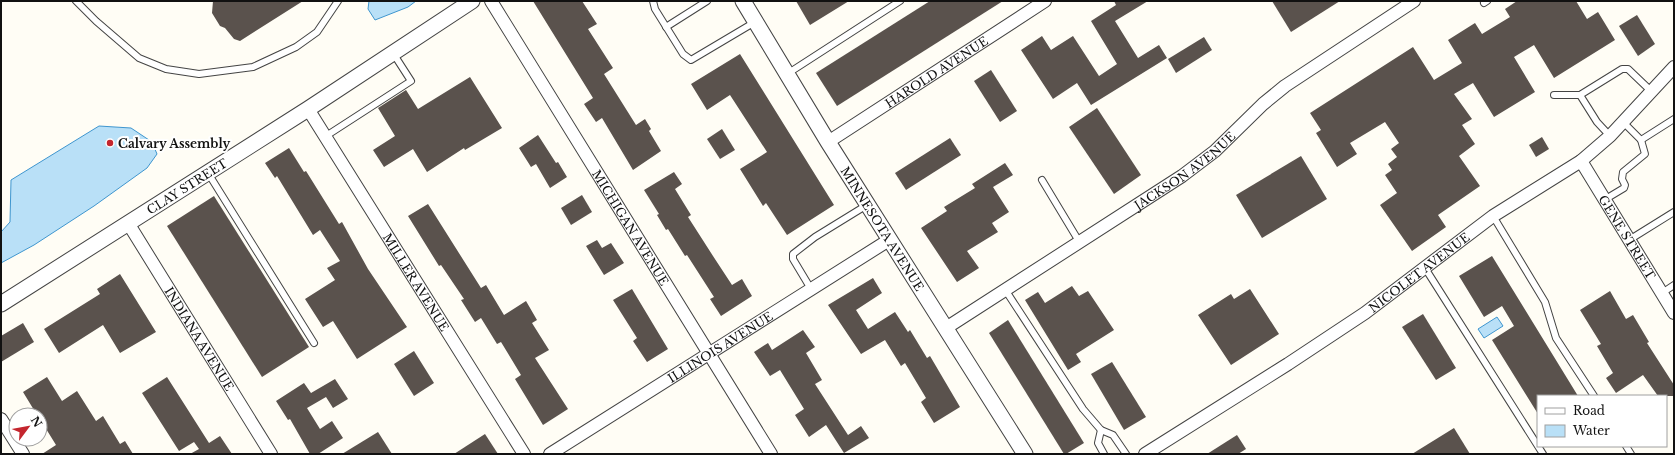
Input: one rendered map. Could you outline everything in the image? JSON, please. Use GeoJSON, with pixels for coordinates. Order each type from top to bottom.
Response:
{"type":"FeatureCollection","features":[{"type":"Feature","properties":{"kind":"street","name":"CLAY STREET"},"geometry":{"type":"LineString","coordinates":[[1,304],[308,109],[472,1]]}},
{"type":"Feature","properties":{"kind":"street","name":"MICHIGAN AVENUE"},"geometry":{"type":"LineString","coordinates":[[491,1],[771,454]]}},
{"type":"Feature","properties":{"kind":"street","name":"MINNESOTA AVENUE"},"geometry":{"type":"LineString","coordinates":[[742,1],[889,240],[1025,454]]}},
{"type":"Feature","properties":{"kind":"street","name":"HAROLD AVENUE"},"geometry":{"type":"LineString","coordinates":[[828,142],[1045,1]]}},
{"type":"Feature","properties":{"kind":"street","name":"JACKSON AVENUE"},"geometry":{"type":"LineString","coordinates":[[946,328],[1006,291],[1193,168],[1215,151],[1263,104],[1285,86],[1414,1]]}},
{"type":"Feature","properties":{"kind":"street","name":"NICOLET AVENUE"},"geometry":{"type":"LineString","coordinates":[[1145,454],[1295,360],[1365,313],[1493,216],[1581,161],[1610,136],[1674,67]]}},
{"type":"Feature","properties":{"kind":"street","name":"MILLER AVENUE"},"geometry":{"type":"LineString","coordinates":[[308,109],[524,454]]}},
{"type":"Feature","properties":{"kind":"street","name":"GENE STREET"},"geometry":{"type":"LineString","coordinates":[[1581,161],[1674,313]]}},
{"type":"Feature","properties":{"kind":"street","name":"INDIANA AVENUE"},"geometry":{"type":"LineString","coordinates":[[128,223],[271,454]]}},
{"type":"Feature","properties":{"kind":"street","name":"ILLINOIS AVENUE"},"geometry":{"type":"LineString","coordinates":[[550,454],[889,240]]}},
{"type":"Feature","properties":{"kind":"street"},"geometry":{"type":"LineString","coordinates":[[1,419],[23,454]]}},
{"type":"Feature","properties":{"kind":"lane"},"geometry":{"type":"LineString","coordinates":[[76,1],[96,21],[139,58],[166,69],[199,74],[253,67],[296,46],[317,32],[338,1]]}},
{"type":"Feature","properties":{"kind":"lane"},"geometry":{"type":"LineString","coordinates":[[653,1],[655,9],[683,54],[691,60],[755,22]]}},
{"type":"Feature","properties":{"kind":"lane"},"geometry":{"type":"LineString","coordinates":[[666,27],[707,1]]}},
{"type":"Feature","properties":{"kind":"lane"},"geometry":{"type":"LineString","coordinates":[[787,74],[900,1]]}},
{"type":"Feature","properties":{"kind":"lane"},"geometry":{"type":"LineString","coordinates":[[326,136],[411,81],[393,53]]}},
{"type":"Feature","properties":{"kind":"lane"},"geometry":{"type":"LineString","coordinates":[[1554,95],[1580,95],[1622,69],[1628,69],[1652,91]]}},
{"type":"Feature","properties":{"kind":"lane"},"geometry":{"type":"LineString","coordinates":[[1580,95],[1597,122],[1610,136]]}},
{"type":"Feature","properties":{"kind":"lane"},"geometry":{"type":"LineString","coordinates":[[1641,140],[1674,119]]}},
{"type":"Feature","properties":{"kind":"lane"},"geometry":{"type":"LineString","coordinates":[[1604,200],[1624,188],[1626,184],[1622,178],[1623,172],[1645,154],[1641,140],[1623,122]]}},
{"type":"Feature","properties":{"kind":"lane"},"geometry":{"type":"LineString","coordinates":[[208,173],[314,343]]}},
{"type":"Feature","properties":{"kind":"lane"},"geometry":{"type":"LineString","coordinates":[[1042,180],[1080,243]]}},
{"type":"Feature","properties":{"kind":"lane"},"geometry":{"type":"LineString","coordinates":[[811,289],[793,259],[792,254],[867,204]]}},
{"type":"Feature","properties":{"kind":"lane"},"geometry":{"type":"LineString","coordinates":[[1629,240],[1674,212]]}},
{"type":"Feature","properties":{"kind":"lane"},"geometry":{"type":"LineString","coordinates":[[1493,216],[1545,302],[1556,338],[1593,395]]}},
{"type":"Feature","properties":{"kind":"lane"},"geometry":{"type":"LineString","coordinates":[[1425,268],[1537,445]]}},
{"type":"Feature","properties":{"kind":"lane"},"geometry":{"type":"LineString","coordinates":[[1662,293],[1674,285]]}},
{"type":"Feature","properties":{"kind":"lane"},"geometry":{"type":"LineString","coordinates":[[1006,291],[1083,409],[1101,430],[1113,435],[1126,454]]}},
{"type":"Feature","properties":{"kind":"lane"},"geometry":{"type":"LineString","coordinates":[[1101,430],[1098,443],[1104,454]]}},
{"type":"Feature","properties":{"kind":"water"},"geometry":{"type":"Polygon","coordinates":[[[369,1],[416,1],[408,7],[375,20],[368,9],[369,1]]]}},
{"type":"Feature","properties":{"kind":"water"},"geometry":{"type":"Polygon","coordinates":[[[99,126],[131,128],[152,142],[157,154],[147,168],[94,206],[34,245],[1,263],[1,232],[10,222],[11,180],[99,126]]]}},
{"type":"Feature","properties":{"kind":"water"},"geometry":{"type":"Polygon","coordinates":[[[1497,317],[1503,326],[1484,338],[1478,329],[1497,317]]]}},
{"type":"Feature","properties":{"kind":"building"},"geometry":{"type":"Polygon","coordinates":[[[213,1],[303,1],[240,41],[234,39],[225,28],[220,26],[212,13],[213,1]]]}},
{"type":"Feature","properties":{"kind":"building"},"geometry":{"type":"Polygon","coordinates":[[[533,1],[582,1],[597,24],[588,29],[613,68],[604,74],[636,125],[645,119],[651,129],[649,131],[661,151],[633,170],[602,118],[596,122],[584,104],[593,98],[533,1]]]}},
{"type":"Feature","properties":{"kind":"building"},"geometry":{"type":"Polygon","coordinates":[[[796,1],[849,1],[810,25],[796,1]]]}},
{"type":"Feature","properties":{"kind":"building"},"geometry":{"type":"Polygon","coordinates":[[[930,1],[1003,1],[837,106],[816,73],[930,1]]]}},
{"type":"Feature","properties":{"kind":"building"},"geometry":{"type":"Polygon","coordinates":[[[1114,1],[1148,1],[1115,21],[1138,58],[1159,45],[1167,58],[1091,105],[1077,83],[1053,99],[1021,50],[1042,36],[1051,50],[1073,36],[1099,76],[1117,64],[1091,21],[1116,5],[1114,1]]]}},
{"type":"Feature","properties":{"kind":"building"},"geometry":{"type":"Polygon","coordinates":[[[1272,1],[1340,1],[1291,32],[1272,1]]]}},
{"type":"Feature","properties":{"kind":"building"},"geometry":{"type":"Polygon","coordinates":[[[1517,1],[1576,1],[1587,19],[1598,12],[1615,40],[1554,78],[1534,45],[1514,57],[1535,92],[1494,117],[1473,83],[1454,94],[1472,119],[1462,125],[1475,144],[1459,156],[1480,186],[1438,215],[1446,227],[1412,251],[1380,205],[1397,193],[1385,175],[1392,170],[1388,164],[1397,157],[1391,149],[1399,143],[1385,122],[1350,143],[1357,154],[1337,167],[1316,133],[1321,130],[1310,113],[1413,47],[1434,80],[1462,63],[1448,40],[1475,23],[1482,34],[1510,17],[1505,9],[1517,1]]]}},
{"type":"Feature","properties":{"kind":"building"},"geometry":{"type":"Polygon","coordinates":[[[1637,15],[1655,44],[1638,56],[1619,26],[1637,15]]]}},
{"type":"Feature","properties":{"kind":"building"},"geometry":{"type":"Polygon","coordinates":[[[1204,37],[1212,50],[1176,73],[1168,59],[1204,37]]]}},
{"type":"Feature","properties":{"kind":"building"},"geometry":{"type":"Polygon","coordinates":[[[740,54],[834,205],[787,235],[766,203],[763,206],[740,169],[767,152],[730,95],[707,110],[691,84],[740,54]]]}},
{"type":"Feature","properties":{"kind":"building"},"geometry":{"type":"Polygon","coordinates":[[[991,70],[1017,111],[1000,122],[974,81],[991,70]]]}},
{"type":"Feature","properties":{"kind":"building"},"geometry":{"type":"Polygon","coordinates":[[[470,77],[502,128],[465,150],[464,148],[427,172],[413,149],[384,167],[373,150],[395,136],[378,108],[406,90],[418,109],[470,77]]]}},
{"type":"Feature","properties":{"kind":"building"},"geometry":{"type":"Polygon","coordinates":[[[1097,108],[1141,175],[1114,194],[1069,127],[1097,108]]]}},
{"type":"Feature","properties":{"kind":"building"},"geometry":{"type":"Polygon","coordinates":[[[722,129],[735,150],[720,159],[707,139],[722,129]]]}},
{"type":"Feature","properties":{"kind":"building"},"geometry":{"type":"Polygon","coordinates":[[[538,135],[567,177],[550,188],[536,164],[531,167],[519,148],[538,135]]]}},
{"type":"Feature","properties":{"kind":"building"},"geometry":{"type":"Polygon","coordinates":[[[1542,137],[1549,149],[1536,157],[1529,145],[1542,137]]]}},
{"type":"Feature","properties":{"kind":"building"},"geometry":{"type":"Polygon","coordinates":[[[950,138],[961,155],[906,190],[895,173],[950,138]]]}},
{"type":"Feature","properties":{"kind":"building"},"geometry":{"type":"Polygon","coordinates":[[[289,148],[304,172],[306,171],[339,224],[342,222],[368,269],[407,327],[357,359],[333,321],[323,327],[305,299],[335,280],[327,268],[340,261],[320,230],[313,235],[277,176],[275,178],[265,163],[289,148]]]}},
{"type":"Feature","properties":{"kind":"building"},"geometry":{"type":"Polygon","coordinates":[[[1301,156],[1327,199],[1262,238],[1236,195],[1301,156]]]}},
{"type":"Feature","properties":{"kind":"building"},"geometry":{"type":"Polygon","coordinates":[[[1005,163],[1013,175],[993,187],[1009,212],[992,223],[998,232],[967,251],[979,268],[957,282],[921,228],[947,211],[944,207],[975,188],[972,184],[1005,163]]]}},
{"type":"Feature","properties":{"kind":"building"},"geometry":{"type":"Polygon","coordinates":[[[674,172],[682,184],[675,189],[691,215],[688,217],[732,285],[742,279],[752,296],[721,316],[710,299],[714,297],[687,255],[685,256],[668,229],[666,230],[657,215],[659,214],[644,190],[674,172]]]}},
{"type":"Feature","properties":{"kind":"building"},"geometry":{"type":"Polygon","coordinates":[[[582,195],[592,212],[571,225],[561,208],[582,195]]]}},
{"type":"Feature","properties":{"kind":"building"},"geometry":{"type":"Polygon","coordinates":[[[214,196],[309,347],[262,377],[167,226],[214,196]]]}},
{"type":"Feature","properties":{"kind":"building"},"geometry":{"type":"Polygon","coordinates":[[[428,204],[481,288],[486,285],[504,315],[526,301],[537,320],[532,323],[549,350],[535,358],[568,409],[543,425],[515,379],[521,375],[501,342],[497,344],[481,318],[475,322],[461,300],[464,299],[441,265],[439,266],[408,216],[428,204]]]}},
{"type":"Feature","properties":{"kind":"building"},"geometry":{"type":"Polygon","coordinates":[[[597,240],[602,248],[611,243],[624,263],[604,275],[586,246],[597,240]]]}},
{"type":"Feature","properties":{"kind":"building"},"geometry":{"type":"Polygon","coordinates":[[[1492,256],[1577,395],[1537,395],[1537,412],[1492,340],[1514,326],[1502,306],[1484,317],[1459,276],[1492,256]]]}},
{"type":"Feature","properties":{"kind":"building"},"geometry":{"type":"Polygon","coordinates":[[[120,274],[156,332],[120,353],[103,325],[59,353],[44,329],[100,294],[97,289],[120,274]]]}},
{"type":"Feature","properties":{"kind":"building"},"geometry":{"type":"Polygon","coordinates":[[[873,278],[882,293],[856,310],[868,329],[895,312],[908,332],[910,330],[927,358],[930,356],[960,407],[934,423],[921,402],[926,398],[905,363],[901,366],[885,340],[861,354],[828,305],[873,278]]]}},
{"type":"Feature","properties":{"kind":"building"},"geometry":{"type":"Polygon","coordinates":[[[1072,286],[1079,296],[1088,291],[1114,330],[1076,354],[1081,362],[1068,370],[1025,300],[1038,292],[1045,303],[1072,286]]]}},
{"type":"Feature","properties":{"kind":"building"},"geometry":{"type":"Polygon","coordinates":[[[632,289],[668,349],[647,362],[633,341],[637,338],[613,300],[632,289]]]}},
{"type":"Feature","properties":{"kind":"building"},"geometry":{"type":"Polygon","coordinates":[[[1250,289],[1279,334],[1231,365],[1198,315],[1231,294],[1234,299],[1250,289]]]}},
{"type":"Feature","properties":{"kind":"building"},"geometry":{"type":"Polygon","coordinates":[[[1610,291],[1626,319],[1633,315],[1649,342],[1647,343],[1674,385],[1674,396],[1657,395],[1643,375],[1616,393],[1606,378],[1613,373],[1597,346],[1601,344],[1580,310],[1610,291]]]}},
{"type":"Feature","properties":{"kind":"building"},"geometry":{"type":"Polygon","coordinates":[[[1423,314],[1456,368],[1436,380],[1402,327],[1423,314]]]}},
{"type":"Feature","properties":{"kind":"building"},"geometry":{"type":"Polygon","coordinates":[[[1008,320],[1084,443],[1066,454],[1064,454],[989,333],[1008,320]]]}},
{"type":"Feature","properties":{"kind":"building"},"geometry":{"type":"Polygon","coordinates":[[[23,323],[34,342],[1,362],[1,336],[23,323]]]}},
{"type":"Feature","properties":{"kind":"building"},"geometry":{"type":"Polygon","coordinates":[[[803,330],[815,347],[806,353],[822,380],[815,384],[848,435],[861,426],[869,438],[844,453],[826,425],[809,437],[795,415],[804,409],[780,370],[770,376],[754,352],[768,343],[772,350],[803,330]]]}},
{"type":"Feature","properties":{"kind":"building"},"geometry":{"type":"Polygon","coordinates":[[[414,351],[434,383],[414,396],[394,364],[414,351]]]}},
{"type":"Feature","properties":{"kind":"building"},"geometry":{"type":"Polygon","coordinates":[[[1112,362],[1146,417],[1124,430],[1091,374],[1112,362]]]}},
{"type":"Feature","properties":{"kind":"building"},"geometry":{"type":"Polygon","coordinates":[[[47,377],[62,401],[77,391],[96,421],[103,416],[120,444],[125,441],[133,454],[42,454],[56,445],[48,432],[48,407],[32,407],[23,392],[47,377]]]}},
{"type":"Feature","properties":{"kind":"building"},"geometry":{"type":"Polygon","coordinates":[[[167,377],[209,443],[220,436],[232,454],[190,454],[199,449],[194,442],[179,451],[142,393],[167,377]]]}},
{"type":"Feature","properties":{"kind":"building"},"geometry":{"type":"Polygon","coordinates":[[[335,379],[348,399],[333,408],[326,397],[307,408],[320,429],[332,421],[343,438],[318,454],[310,454],[290,419],[288,420],[276,401],[304,383],[311,393],[335,379]]]}},
{"type":"Feature","properties":{"kind":"building"},"geometry":{"type":"Polygon","coordinates":[[[1454,428],[1470,454],[1412,454],[1454,428]]]}},
{"type":"Feature","properties":{"kind":"building"},"geometry":{"type":"Polygon","coordinates":[[[378,432],[392,454],[342,454],[378,432]]]}},
{"type":"Feature","properties":{"kind":"building"},"geometry":{"type":"Polygon","coordinates":[[[485,434],[498,454],[454,454],[485,434]]]}},
{"type":"Feature","properties":{"kind":"building"},"geometry":{"type":"Polygon","coordinates":[[[1237,435],[1246,449],[1238,454],[1207,454],[1237,435]]]}},
{"type":"Feature","properties":{"kind":"place","name":"Calvary Assembly"},"geometry":{"type":"Point","coordinates":[110,143]}}]}
